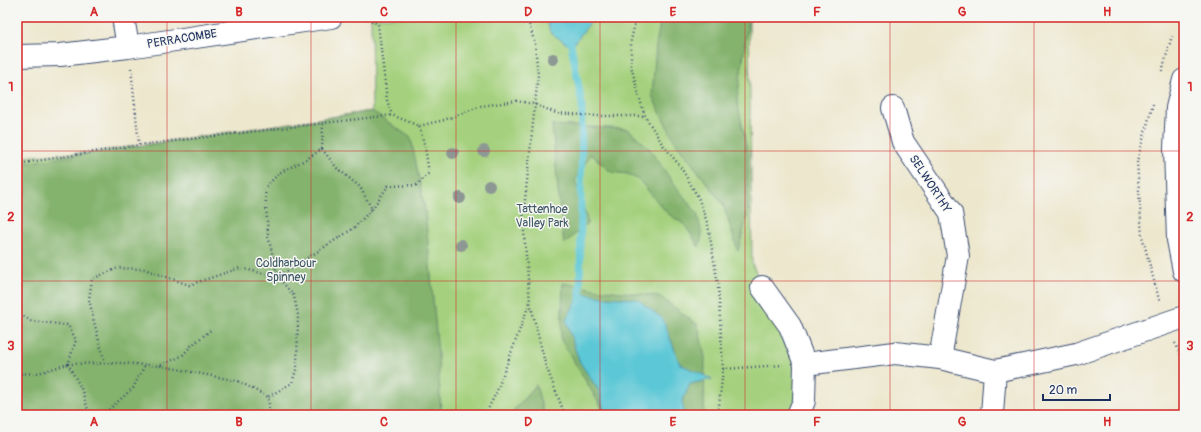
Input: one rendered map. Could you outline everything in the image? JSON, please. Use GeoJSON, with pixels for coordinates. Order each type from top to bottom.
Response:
{"type":"FeatureCollection","features":[{"type":"Feature","properties":{"kind":"street"},"geometry":{"type":"LineString","coordinates":[[123,17],[128,48]]}},
{"type":"Feature","properties":{"kind":"street","name":"PERRACOMBE"},"geometry":{"type":"LineString","coordinates":[[17,56],[60,55],[128,48],[331,17]]}},
{"type":"Feature","properties":{"kind":"street"},"geometry":{"type":"LineString","coordinates":[[1184,80],[1177,108],[1179,150],[1178,240],[1184,271]]}},
{"type":"Feature","properties":{"kind":"street","name":"SELWORTHY"},"geometry":{"type":"LineString","coordinates":[[893,108],[903,142],[951,213],[958,256],[940,358]]}},
{"type":"Feature","properties":{"kind":"street"},"geometry":{"type":"LineString","coordinates":[[762,287],[790,326],[805,364],[804,401],[798,415]]}},
{"type":"Feature","properties":{"kind":"street"},"geometry":{"type":"LineString","coordinates":[[805,364],[895,353],[940,358],[995,372],[1076,354],[1184,317]]}},
{"type":"Feature","properties":{"kind":"street"},"geometry":{"type":"LineString","coordinates":[[992,415],[995,372]]}},
{"type":"Feature","properties":{"kind":"path"},"geometry":{"type":"LineString","coordinates":[[364,17],[378,24],[387,100],[392,115]]}},
{"type":"Feature","properties":{"kind":"path"},"geometry":{"type":"LineString","coordinates":[[527,17],[535,44],[538,75],[524,219],[530,302],[545,364],[565,415]]}},
{"type":"Feature","properties":{"kind":"path"},"geometry":{"type":"LineString","coordinates":[[636,17],[631,41],[631,66],[645,116],[663,145],[680,166],[698,197],[708,225],[718,284],[723,369],[719,406],[716,415]]}},
{"type":"Feature","properties":{"kind":"path"},"geometry":{"type":"LineString","coordinates":[[128,48],[139,145]]}},
{"type":"Feature","properties":{"kind":"path"},"geometry":{"type":"LineString","coordinates":[[17,164],[139,145],[392,115],[419,126],[444,120],[481,106],[516,101],[534,104],[556,113],[598,116],[645,116]]}},
{"type":"Feature","properties":{"kind":"path"},"geometry":{"type":"LineString","coordinates":[[323,123],[322,149],[337,168],[360,188],[372,209]]}},
{"type":"Feature","properties":{"kind":"path"},"geometry":{"type":"LineString","coordinates":[[105,364],[89,299],[92,279],[118,268],[144,269],[189,285],[240,268],[278,277],[354,228],[372,209],[388,186],[416,185],[429,173],[425,147],[419,126]]}},
{"type":"Feature","properties":{"kind":"path"},"geometry":{"type":"LineString","coordinates":[[268,397],[292,383],[297,368],[298,315],[294,296],[278,277],[268,236],[265,188],[279,172],[304,160],[322,149]]}},
{"type":"Feature","properties":{"kind":"path"},"geometry":{"type":"LineString","coordinates":[[485,415],[497,391],[530,302]]}},
{"type":"Feature","properties":{"kind":"path"},"geometry":{"type":"LineString","coordinates":[[17,312],[31,321],[68,325],[76,340],[68,364],[81,388],[89,415]]}},
{"type":"Feature","properties":{"kind":"path"},"geometry":{"type":"LineString","coordinates":[[161,366],[182,356],[191,346],[212,330]]}},
{"type":"Feature","properties":{"kind":"path"},"geometry":{"type":"LineString","coordinates":[[17,374],[38,373],[68,364],[161,366],[238,381],[268,397]]}},
{"type":"Feature","properties":{"kind":"path"},"geometry":{"type":"LineString","coordinates":[[723,369],[805,364]]}},
{"type":"Feature","properties":{"kind":"path"},"geometry":{"type":"LineString","coordinates":[[103,415],[133,388],[145,365]]}},
{"type":"Feature","properties":{"kind":"path"},"geometry":{"type":"LineString","coordinates":[[268,397],[270,415]]}},
{"type":"Feature","properties":{"kind":"green space","name":"Tattenhoe Valley Park"},"geometry":{"type":"Polygon","coordinates":[[[371,17],[749,17],[752,263],[762,287],[805,364],[798,415],[17,415],[17,157],[96,152],[372,111],[371,17]]]}},
{"type":"Feature","properties":{"kind":"green space"},"geometry":{"type":"Polygon","coordinates":[[[661,17],[749,17],[737,100],[748,154],[748,213],[738,251],[723,204],[674,140],[652,96],[656,46],[661,17]]]}},
{"type":"Feature","properties":{"kind":"green space","name":"Coldharbour Spinney"},"geometry":{"type":"Polygon","coordinates":[[[372,111],[411,138],[425,210],[438,354],[441,415],[17,415],[17,164],[372,111]]]}},
{"type":"Feature","properties":{"kind":"green space"},"geometry":{"type":"Polygon","coordinates":[[[552,125],[628,129],[650,149],[673,183],[697,213],[702,235],[699,247],[685,225],[667,213],[640,181],[628,174],[611,172],[591,154],[575,180],[588,223],[564,244],[552,125]]]}},
{"type":"Feature","properties":{"kind":"green space"},"geometry":{"type":"Polygon","coordinates":[[[563,283],[595,289],[659,296],[698,325],[705,357],[704,415],[602,415],[602,408],[561,340],[563,283]]]}},
{"type":"Feature","properties":{"kind":"green space"},"geometry":{"type":"Polygon","coordinates":[[[536,385],[544,415],[512,415],[514,410],[536,385]]]}},
{"type":"Feature","properties":{"kind":"water"},"geometry":{"type":"Polygon","coordinates":[[[546,17],[590,17],[589,24],[571,47],[550,32],[546,17]]]}},
{"type":"Feature","properties":{"kind":"water"},"geometry":{"type":"Polygon","coordinates":[[[581,293],[604,297],[637,299],[663,319],[680,364],[712,379],[690,384],[682,402],[685,415],[605,415],[599,391],[579,361],[566,320],[581,293]]]}},
{"type":"Feature","properties":{"kind":"waterway"},"geometry":{"type":"LineString","coordinates":[[570,39],[582,104],[580,301]]}}]}
